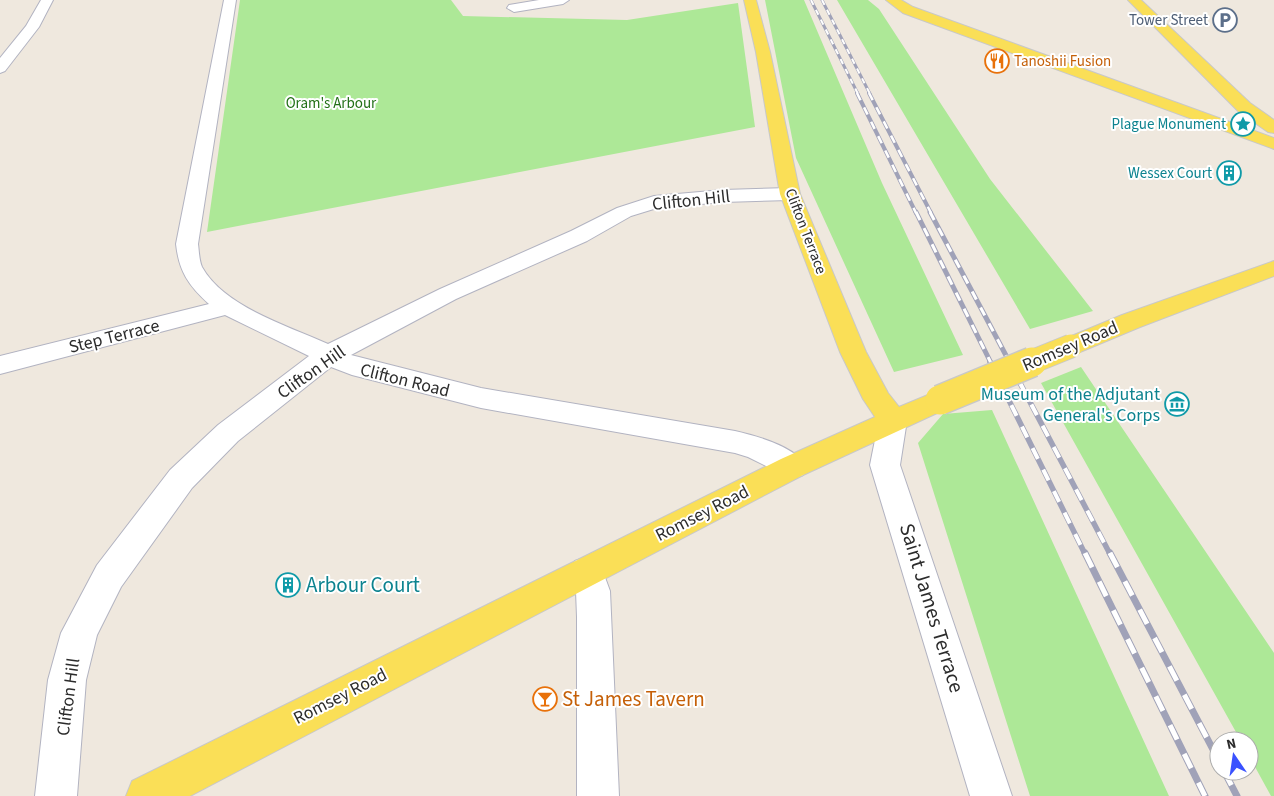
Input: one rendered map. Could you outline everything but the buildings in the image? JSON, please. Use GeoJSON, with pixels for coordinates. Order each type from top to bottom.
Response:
{"type":"FeatureCollection","features":[{"type":"Feature","properties":{"kind":"main road","name":"Clifton Terrace"},"geometry":{"type":"LineString","coordinates":[[750,0],[763,52],[775,124],[790,194],[858,363],[877,399],[892,420]]}},
{"type":"Feature","properties":{"kind":"main road"},"geometry":{"type":"LineString","coordinates":[[892,0],[908,10],[1274,144]]}},
{"type":"Feature","properties":{"kind":"main road"},"geometry":{"type":"LineString","coordinates":[[1134,0],[1244,107],[1274,128]]}},
{"type":"Feature","properties":{"kind":"main road"},"geometry":{"type":"LineString","coordinates":[[1192,114],[1228,112],[1244,107]]}},
{"type":"Feature","properties":{"kind":"main road","name":"Romsey Road"},"geometry":{"type":"LineString","coordinates":[[146,796],[792,466],[892,420],[1131,320],[1274,268]]}},
{"type":"Feature","properties":{"kind":"street"},"geometry":{"type":"LineString","coordinates":[[0,68],[32,27],[47,0]]}},
{"type":"Feature","properties":{"kind":"street","name":"Clifton Road"},"geometry":{"type":"LineString","coordinates":[[230,0],[186,244],[190,265],[205,288],[227,307],[327,356],[352,366],[397,379],[481,398],[735,442],[763,451],[792,466]]}},
{"type":"Feature","properties":{"kind":"street"},"geometry":{"type":"LineString","coordinates":[[514,8],[563,0]]}},
{"type":"Feature","properties":{"kind":"street","name":"Clifton Hill"},"geometry":{"type":"LineString","coordinates":[[56,796],[67,680],[79,634],[109,576],[153,515],[204,456],[228,433],[327,356],[448,294],[580,236],[624,212],[654,202],[790,194]]}},
{"type":"Feature","properties":{"kind":"street","name":"Step Terrace"},"geometry":{"type":"LineString","coordinates":[[0,365],[227,307]]}},
{"type":"Feature","properties":{"kind":"street","name":"Saint James Terrace"},"geometry":{"type":"LineString","coordinates":[[892,420],[885,465],[992,796]]}},
{"type":"Feature","properties":{"kind":"street"},"geometry":{"type":"LineString","coordinates":[[587,572],[593,591],[595,617],[598,796]]}},
{"type":"Feature","properties":{"kind":"green space","name":"Oram's Arbour"},"geometry":{"type":"Polygon","coordinates":[[[240,0],[451,0],[463,16],[627,20],[738,3],[755,127],[207,232],[240,0]]]}},
{"type":"Feature","properties":{"kind":"green space"},"geometry":{"type":"Polygon","coordinates":[[[765,0],[804,0],[882,183],[963,355],[894,372],[796,158],[765,0]]]}},
{"type":"Feature","properties":{"kind":"green space"},"geometry":{"type":"Polygon","coordinates":[[[837,0],[868,0],[879,9],[990,179],[1093,311],[1030,329],[837,0]]]}},
{"type":"Feature","properties":{"kind":"green space"},"geometry":{"type":"Polygon","coordinates":[[[1081,367],[1274,653],[1274,796],[1271,796],[1259,774],[1259,731],[1235,731],[1041,383],[1081,367]]]}},
{"type":"Feature","properties":{"kind":"green space"},"geometry":{"type":"Polygon","coordinates":[[[992,410],[1169,796],[1030,796],[918,443],[943,414],[992,410]]]}},
{"type":"Feature","properties":{"kind":"railway"},"geometry":{"type":"LineString","coordinates":[[811,0],[858,94]]}},
{"type":"Feature","properties":{"kind":"railway"},"geometry":{"type":"LineString","coordinates":[[822,0],[870,94]]}},
{"type":"Feature","properties":{"kind":"railway"},"geometry":{"type":"LineString","coordinates":[[857,93],[916,213]]}},
{"type":"Feature","properties":{"kind":"railway"},"geometry":{"type":"LineString","coordinates":[[869,93],[931,213]]}},
{"type":"Feature","properties":{"kind":"railway"},"geometry":{"type":"LineString","coordinates":[[916,212],[991,363]]}},
{"type":"Feature","properties":{"kind":"railway"},"geometry":{"type":"LineString","coordinates":[[930,212],[1010,363]]}},
{"type":"Feature","properties":{"kind":"railway"},"geometry":{"type":"LineString","coordinates":[[990,362],[1085,554]]}},
{"type":"Feature","properties":{"kind":"railway"},"geometry":{"type":"LineString","coordinates":[[1009,362],[1110,554]]}},
{"type":"Feature","properties":{"kind":"railway"},"geometry":{"type":"LineString","coordinates":[[1085,553],[1205,796]]}},
{"type":"Feature","properties":{"kind":"railway"},"geometry":{"type":"LineString","coordinates":[[1110,553],[1209,742]]}},
{"type":"Feature","properties":{"kind":"railway"},"geometry":{"type":"LineString","coordinates":[[1229,781],[1237,796]]}},
{"type":"Feature","properties":{"kind":"place","name":"Tower Street"},"geometry":{"type":"Point","coordinates":[1225,20]}},
{"type":"Feature","properties":{"kind":"place","name":"Tanoshii Fusion"},"geometry":{"type":"Point","coordinates":[997,61]}},
{"type":"Feature","properties":{"kind":"place","name":"Plague Monument"},"geometry":{"type":"Point","coordinates":[1243,124]}},
{"type":"Feature","properties":{"kind":"place","name":"Wessex Court"},"geometry":{"type":"Point","coordinates":[1229,173]}},
{"type":"Feature","properties":{"kind":"place","name":"Museum of the Adjutant General's Corps"},"geometry":{"type":"Point","coordinates":[1177,404]}},
{"type":"Feature","properties":{"kind":"place","name":"Arbour Court"},"geometry":{"type":"Point","coordinates":[288,585]}},
{"type":"Feature","properties":{"kind":"place","name":"St James Tavern"},"geometry":{"type":"Point","coordinates":[545,699]}}]}
